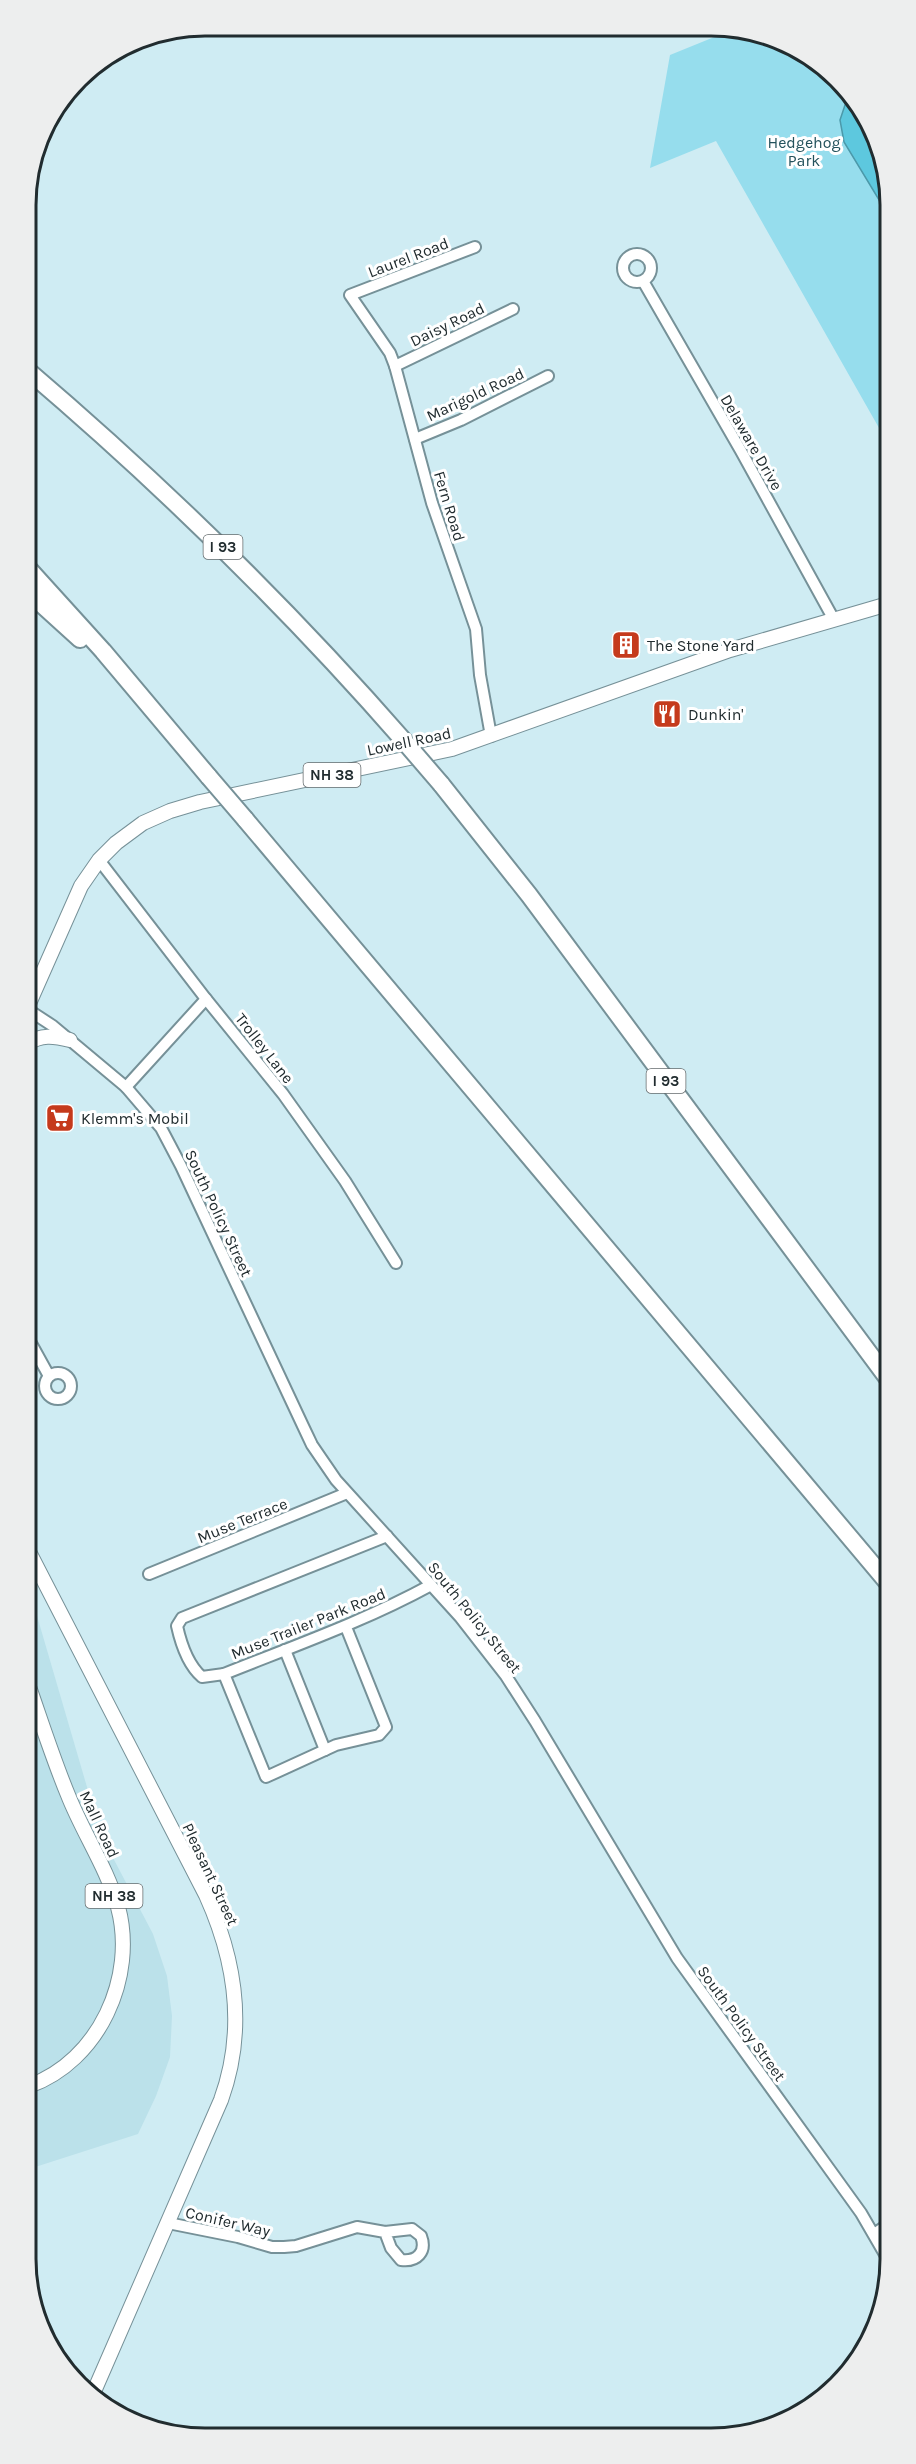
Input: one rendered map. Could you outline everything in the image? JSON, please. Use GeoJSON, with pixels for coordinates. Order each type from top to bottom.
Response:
{"type":"FeatureCollection","features":[{"type":"Feature","properties":{"kind":"highway","name":"I 93"},"geometry":{"type":"LineString","coordinates":[[36,378],[115,446],[217,541],[339,667],[441,784],[529,895],[880,1368]]}},
{"type":"Feature","properties":{"kind":"highway"},"geometry":{"type":"LineString","coordinates":[[36,577],[140,695],[880,1573]]}},
{"type":"Feature","properties":{"kind":"highway"},"geometry":{"type":"LineString","coordinates":[[36,598],[140,695]]}},
{"type":"Feature","properties":{"kind":"main road","name":"Lowell Road"},"geometry":{"type":"LineString","coordinates":[[36,988],[81,886],[99,860],[137,827],[178,808],[432,754],[491,736],[690,663],[833,618],[880,606]]}},
{"type":"Feature","properties":{"kind":"main road"},"geometry":{"type":"LineString","coordinates":[[36,1040],[49,1036],[70,1040]]}},
{"type":"Feature","properties":{"kind":"main road","name":"Pleasant Street"},"geometry":{"type":"LineString","coordinates":[[36,1566],[206,1895],[222,1934],[235,1996],[236,2039],[228,2080],[96,2388]]}},
{"type":"Feature","properties":{"kind":"main road","name":"Mall Road"},"geometry":{"type":"LineString","coordinates":[[36,1706],[68,1795],[115,1899],[121,1918],[123,1945],[121,1970],[115,1995],[96,2032],[69,2061],[46,2078],[36,2082]]}},
{"type":"Feature","properties":{"kind":"street","name":"Laurel Road"},"geometry":{"type":"LineString","coordinates":[[350,295],[476,247]]}},
{"type":"Feature","properties":{"kind":"street","name":"Delaware Drive"},"geometry":{"type":"LineString","coordinates":[[643,282],[750,466],[833,618]]}},
{"type":"Feature","properties":{"kind":"street","name":"Fern Road"},"geometry":{"type":"LineString","coordinates":[[350,295],[390,353],[395,366],[436,513],[476,630],[480,675],[491,736]]}},
{"type":"Feature","properties":{"kind":"street","name":"Daisy Road"},"geometry":{"type":"LineString","coordinates":[[395,366],[513,309]]}},
{"type":"Feature","properties":{"kind":"street","name":"Marigold Road"},"geometry":{"type":"LineString","coordinates":[[415,439],[461,420],[548,376]]}},
{"type":"Feature","properties":{"kind":"street","name":"Trolley Lane"},"geometry":{"type":"LineString","coordinates":[[99,860],[206,999],[283,1094],[351,1190],[396,1263]]}},
{"type":"Feature","properties":{"kind":"street"},"geometry":{"type":"LineString","coordinates":[[126,1087],[206,999]]}},
{"type":"Feature","properties":{"kind":"street","name":"South Policy Street"},"geometry":{"type":"LineString","coordinates":[[36,1015],[70,1040],[126,1087],[147,1109],[167,1138],[312,1445],[347,1493],[431,1585],[506,1676],[677,1958],[880,2245]]}},
{"type":"Feature","properties":{"kind":"street"},"geometry":{"type":"LineString","coordinates":[[36,1352],[49,1376]]}},
{"type":"Feature","properties":{"kind":"street","name":"Muse Terrace"},"geometry":{"type":"LineString","coordinates":[[149,1574],[347,1493]]}},
{"type":"Feature","properties":{"kind":"street"},"geometry":{"type":"LineString","coordinates":[[224,1674],[202,1677],[194,1671],[177,1626],[182,1618],[387,1536]]}},
{"type":"Feature","properties":{"kind":"street","name":"Muse Trailer Park Road"},"geometry":{"type":"LineString","coordinates":[[325,1750],[266,1777],[224,1674],[346,1627],[387,1609],[431,1585]]}},
{"type":"Feature","properties":{"kind":"street"},"geometry":{"type":"LineString","coordinates":[[285,1650],[325,1750],[379,1735],[386,1727],[346,1627]]}},
{"type":"Feature","properties":{"kind":"street","name":"Conifer Way"},"geometry":{"type":"LineString","coordinates":[[168,2223],[284,2247],[357,2227],[385,2232]]}},
{"type":"Feature","properties":{"kind":"street"},"geometry":{"type":"LineString","coordinates":[[874,2234],[880,2230]]}},
{"type":"Feature","properties":{"kind":"shaded area"},"geometry":{"type":"Polygon","coordinates":[[[846,103],[863,130],[871,151],[879,183],[880,201],[844,142],[840,120],[846,103]]]}},
{"type":"Feature","properties":{"kind":"shaded area"},"geometry":{"type":"Polygon","coordinates":[[[36,1612],[101,1835],[153,1934],[167,1976],[172,2016],[170,2057],[156,2096],[138,2134],[36,2167],[36,1612]]]}},
{"type":"Feature","properties":{"kind":"green space","name":"Hedgehog Park"},"geometry":{"type":"Polygon","coordinates":[[[717,36],[744,39],[786,53],[831,85],[863,130],[879,183],[880,430],[716,141],[650,168],[670,55],[717,36]]]}},
{"type":"Feature","properties":{"kind":"place","name":"The Stone Yard"},"geometry":{"type":"Point","coordinates":[626,645]}},
{"type":"Feature","properties":{"kind":"place","name":"Dunkin'"},"geometry":{"type":"Point","coordinates":[667,714]}},
{"type":"Feature","properties":{"kind":"place","name":"Klemm's Mobil"},"geometry":{"type":"Point","coordinates":[60,1118]}}]}
